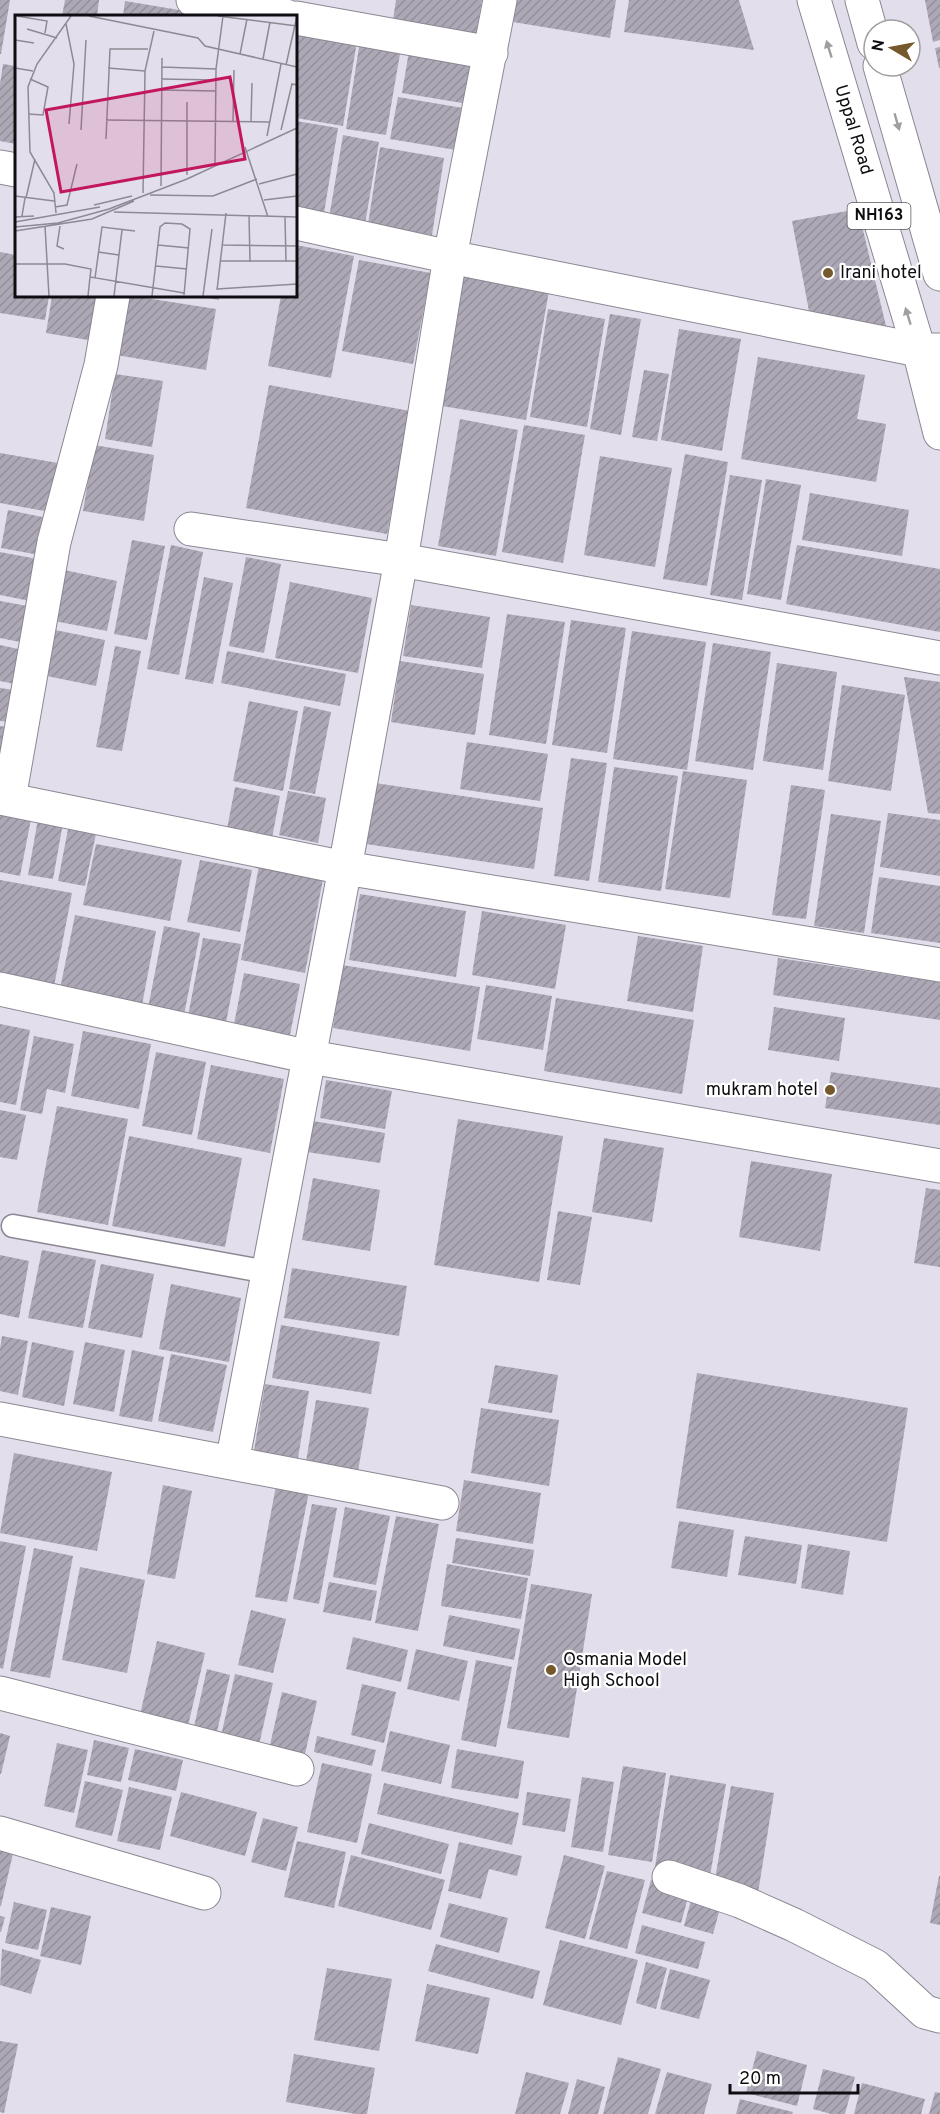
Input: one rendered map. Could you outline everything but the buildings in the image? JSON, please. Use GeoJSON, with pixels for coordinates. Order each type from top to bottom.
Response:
{"type":"FeatureCollection","features":[{"type":"Feature","properties":{"kind":"main road"},"geometry":{"type":"LineString","coordinates":[[193,0],[280,15]]}},
{"type":"Feature","properties":{"kind":"main road"},"geometry":{"type":"LineString","coordinates":[[232,1463],[345,868],[401,560],[450,257],[500,0]]}},
{"type":"Feature","properties":{"kind":"main road","name":"Uppal Road"},"geometry":{"type":"LineString","coordinates":[[814,0],[929,350],[940,434]]}},
{"type":"Feature","properties":{"kind":"main road"},"geometry":{"type":"LineString","coordinates":[[862,0],[867,18]]}},
{"type":"Feature","properties":{"kind":"main road"},"geometry":{"type":"LineString","coordinates":[[297,18],[491,53]]}},
{"type":"Feature","properties":{"kind":"main road","name":"NH163"},"geometry":{"type":"LineString","coordinates":[[883,78],[940,274]]}},
{"type":"Feature","properties":{"kind":"main road"},"geometry":{"type":"LineString","coordinates":[[297,223],[450,257],[929,350]]}},
{"type":"Feature","properties":{"kind":"main road"},"geometry":{"type":"LineString","coordinates":[[113,297],[101,365],[54,542],[4,798],[345,868],[940,964]]}},
{"type":"Feature","properties":{"kind":"main road"},"geometry":{"type":"LineString","coordinates":[[191,529],[401,560],[940,658]]}},
{"type":"Feature","properties":{"kind":"main road"},"geometry":{"type":"LineString","coordinates":[[0,989],[310,1057],[940,1166]]}},
{"type":"Feature","properties":{"kind":"main road"},"geometry":{"type":"LineString","coordinates":[[0,1419],[442,1503]]}},
{"type":"Feature","properties":{"kind":"main road"},"geometry":{"type":"LineString","coordinates":[[0,1693],[297,1769]]}},
{"type":"Feature","properties":{"kind":"main road"},"geometry":{"type":"LineString","coordinates":[[0,1833],[204,1893]]}},
{"type":"Feature","properties":{"kind":"main road"},"geometry":{"type":"LineString","coordinates":[[669,1877],[740,1901],[875,1965],[925,2012],[940,2016]]}},
{"type":"Feature","properties":{"kind":"lane"},"geometry":{"type":"LineString","coordinates":[[13,1226],[268,1272]]}},
{"type":"Feature","properties":{"kind":"place","name":"Irani hotel"},"geometry":{"type":"Point","coordinates":[828,273]}},
{"type":"Feature","properties":{"kind":"place","name":"mukram hotel"},"geometry":{"type":"Point","coordinates":[830,1090]}},
{"type":"Feature","properties":{"kind":"place","name":"Osmania Model High School"},"geometry":{"type":"Point","coordinates":[551,1670]}}]}
